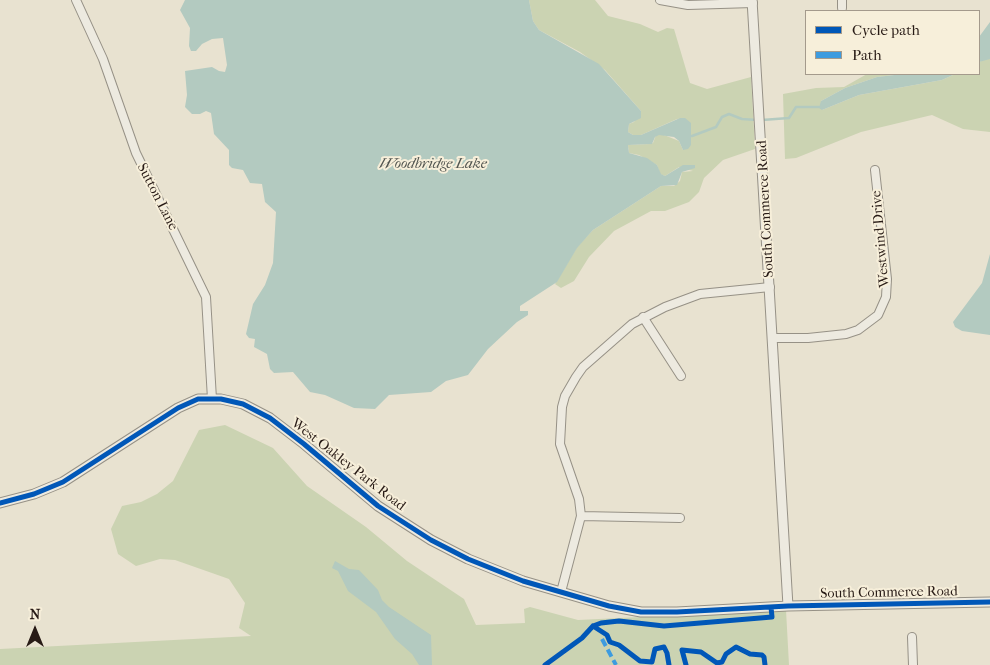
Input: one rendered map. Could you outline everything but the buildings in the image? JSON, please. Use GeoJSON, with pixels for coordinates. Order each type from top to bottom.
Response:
{"type":"FeatureCollection","features":[{"type":"Feature","properties":{"kind":"street","name":"Sutton Lane"},"geometry":{"type":"LineString","coordinates":[[76,0],[103,59],[136,154],[206,297],[212,399]]}},
{"type":"Feature","properties":{"kind":"street"},"geometry":{"type":"LineString","coordinates":[[660,0],[688,5],[752,2]]}},
{"type":"Feature","properties":{"kind":"street","name":"South Commerce Road"},"geometry":{"type":"LineString","coordinates":[[752,2],[761,125],[788,606],[990,602]]}},
{"type":"Feature","properties":{"kind":"street","name":"Westwind Drive"},"geometry":{"type":"LineString","coordinates":[[773,338],[808,338],[846,334],[868,324],[878,315],[886,297],[887,279],[875,170]]}},
{"type":"Feature","properties":{"kind":"street"},"geometry":{"type":"LineString","coordinates":[[561,592],[581,516],[579,499],[560,444],[560,429],[564,396],[583,367],[644,317],[700,294],[770,287]]}},
{"type":"Feature","properties":{"kind":"street"},"geometry":{"type":"LineString","coordinates":[[644,317],[681,376]]}},
{"type":"Feature","properties":{"kind":"street","name":"West Oakley Park Road"},"geometry":{"type":"LineString","coordinates":[[0,503],[34,494],[63,482],[164,416],[198,399],[212,399],[243,404],[270,418],[378,506],[431,540],[476,563],[523,581],[609,606],[641,612],[788,606]]}},
{"type":"Feature","properties":{"kind":"street"},"geometry":{"type":"LineString","coordinates":[[581,516],[680,518]]}},
{"type":"Feature","properties":{"kind":"street"},"geometry":{"type":"LineString","coordinates":[[912,637],[913,665]]}},
{"type":"Feature","properties":{"kind":"green space"},"geometry":{"type":"Polygon","coordinates":[[[529,0],[595,0],[608,16],[640,24],[658,32],[667,28],[674,29],[690,83],[707,89],[751,77],[755,149],[723,160],[704,178],[699,192],[689,202],[665,211],[651,211],[614,231],[589,257],[574,281],[561,288],[555,284],[577,247],[593,230],[661,186],[674,186],[680,181],[682,172],[693,171],[679,167],[665,176],[660,174],[657,165],[639,155],[629,153],[628,145],[653,143],[656,135],[664,135],[679,141],[683,150],[685,118],[677,119],[641,135],[633,135],[628,132],[629,124],[634,122],[641,111],[605,70],[580,52],[539,30],[533,21],[529,0]]]}},
{"type":"Feature","properties":{"kind":"green space"},"geometry":{"type":"Polygon","coordinates":[[[990,57],[990,132],[963,129],[932,115],[861,132],[796,158],[785,159],[783,94],[816,88],[844,87],[865,75],[894,75],[877,77],[845,88],[821,101],[822,110],[859,95],[942,80],[953,75],[980,75],[980,62],[990,57]]]}},
{"type":"Feature","properties":{"kind":"green space"},"geometry":{"type":"Polygon","coordinates":[[[225,425],[273,448],[307,486],[366,527],[407,561],[464,599],[476,625],[525,623],[524,609],[530,607],[578,620],[786,610],[789,665],[0,665],[0,649],[251,636],[239,628],[245,603],[229,579],[175,560],[160,559],[136,566],[118,554],[111,529],[122,506],[141,502],[157,494],[173,481],[199,430],[225,425]]]}},
{"type":"Feature","properties":{"kind":"water","name":"Woodbridge Lake"},"geometry":{"type":"Polygon","coordinates":[[[185,0],[529,0],[533,21],[539,30],[599,64],[641,111],[641,118],[629,124],[628,132],[633,135],[641,135],[680,118],[685,118],[691,123],[691,145],[688,149],[683,150],[679,141],[674,137],[659,135],[655,137],[652,144],[628,145],[629,153],[647,158],[657,165],[661,174],[665,176],[683,165],[695,165],[695,168],[682,172],[677,185],[661,186],[593,230],[577,248],[557,282],[520,306],[520,311],[528,311],[528,315],[517,322],[488,349],[468,375],[446,381],[431,392],[389,395],[375,409],[354,408],[325,395],[310,392],[293,372],[274,373],[270,369],[267,354],[254,347],[255,339],[249,338],[246,334],[253,304],[265,285],[273,263],[276,212],[265,202],[262,184],[250,183],[243,170],[232,168],[229,165],[229,150],[214,134],[211,113],[206,111],[200,114],[192,114],[185,107],[187,95],[185,71],[212,67],[225,72],[227,65],[223,38],[212,39],[202,44],[196,51],[191,51],[189,46],[190,28],[180,10],[185,0]]]}},
{"type":"Feature","properties":{"kind":"water"},"geometry":{"type":"Polygon","coordinates":[[[990,22],[990,59],[980,62],[980,36],[990,22]]]}},
{"type":"Feature","properties":{"kind":"water"},"geometry":{"type":"Polygon","coordinates":[[[894,75],[953,75],[942,80],[859,95],[822,110],[819,108],[821,101],[845,88],[877,77],[894,75]]]}},
{"type":"Feature","properties":{"kind":"water"},"geometry":{"type":"Polygon","coordinates":[[[990,254],[990,335],[962,331],[955,327],[953,322],[982,283],[990,254]]]}},
{"type":"Feature","properties":{"kind":"water"},"geometry":{"type":"Polygon","coordinates":[[[335,561],[349,569],[359,570],[378,590],[382,600],[389,607],[431,635],[432,665],[419,665],[412,654],[395,639],[376,612],[348,591],[338,571],[332,568],[335,561]]]}},
{"type":"Feature","properties":{"kind":"waterway"},"geometry":{"type":"LineString","coordinates":[[762,120],[789,118],[796,107],[819,107]]}},
{"type":"Feature","properties":{"kind":"waterway"},"geometry":{"type":"LineString","coordinates":[[692,136],[716,127],[722,117],[729,114],[742,119],[757,120]]}},
{"type":"Feature","properties":{"kind":"marked path"},"geometry":{"type":"LineString","coordinates":[[602,639],[616,665]]}},
{"type":"Feature","properties":{"kind":"cycle path"},"geometry":{"type":"LineString","coordinates":[[0,503],[34,494],[63,482],[178,408],[198,399],[221,399],[243,404],[270,418],[378,506],[431,540],[468,559],[523,581],[609,606],[641,612],[677,612],[788,606],[990,602]]}},
{"type":"Feature","properties":{"kind":"cycle path"},"geometry":{"type":"LineString","coordinates":[[545,665],[582,638],[593,626],[601,623],[619,621],[664,626],[772,617],[771,607]]}},
{"type":"Feature","properties":{"kind":"cycle path"},"geometry":{"type":"LineString","coordinates":[[593,626],[607,635],[610,642],[619,645],[640,661],[652,662],[655,649],[664,647],[669,665]]}},
{"type":"Feature","properties":{"kind":"cycle path"},"geometry":{"type":"LineString","coordinates":[[686,665],[682,650],[701,652],[717,663],[722,662],[726,654],[736,647],[750,654],[762,655],[765,665]]}}]}
